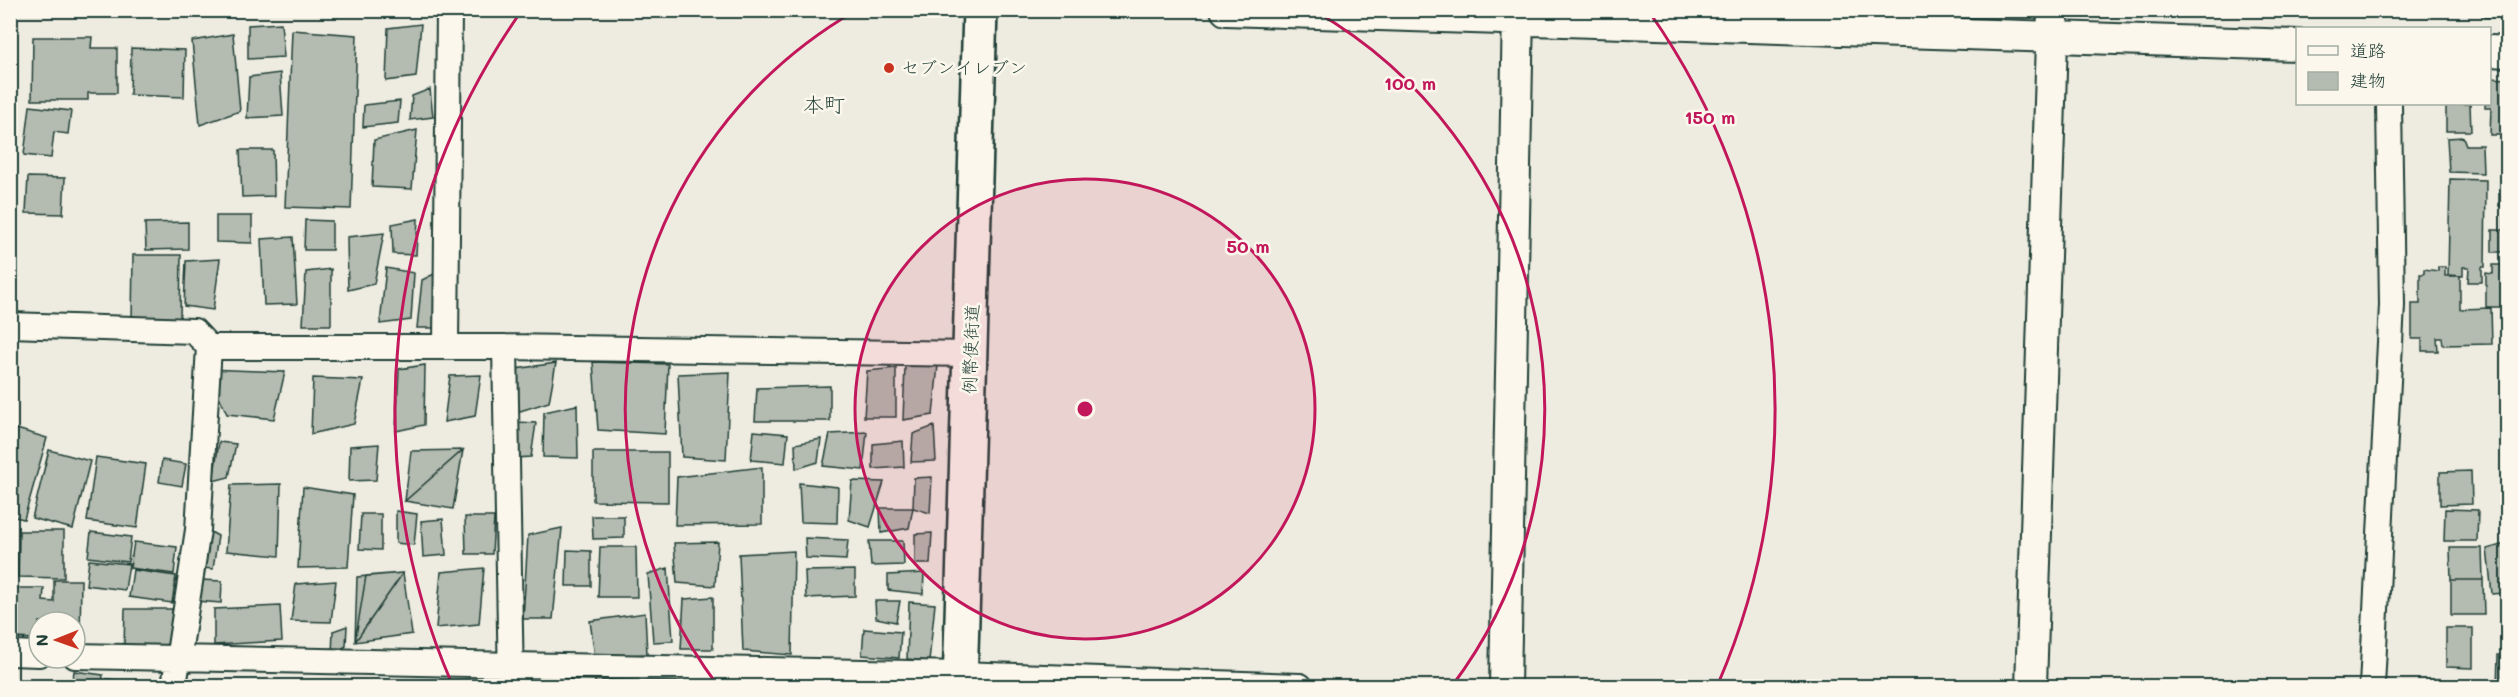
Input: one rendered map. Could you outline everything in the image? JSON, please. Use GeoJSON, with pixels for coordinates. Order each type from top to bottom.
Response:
{"type":"FeatureCollection","features":[{"type":"Feature","properties":{"kind":"main road","name":"例幣使街道"},"geometry":{"type":"LineString","coordinates":[[960,680],[980,10]]}},
{"type":"Feature","properties":{"kind":"street"},"geometry":{"type":"LineString","coordinates":[[446,346],[449,10]]}},
{"type":"Feature","properties":{"kind":"street"},"geometry":{"type":"LineString","coordinates":[[1226,10],[2052,23],[2296,45]]}},
{"type":"Feature","properties":{"kind":"street"},"geometry":{"type":"LineString","coordinates":[[1505,687],[1518,15]]}},
{"type":"Feature","properties":{"kind":"street"},"geometry":{"type":"LineString","coordinates":[[2031,687],[2052,23]]}},
{"type":"Feature","properties":{"kind":"street"},"geometry":{"type":"LineString","coordinates":[[2491,51],[2508,52]]}},
{"type":"Feature","properties":{"kind":"street"},"geometry":{"type":"LineString","coordinates":[[2372,687],[2392,305],[2389,105]]}},
{"type":"Feature","properties":{"kind":"street"},"geometry":{"type":"LineString","coordinates":[[10,325],[194,331],[208,347],[198,530],[174,687]]}},
{"type":"Feature","properties":{"kind":"street"},"geometry":{"type":"LineString","coordinates":[[505,346],[512,676]]}},
{"type":"Feature","properties":{"kind":"street"},"geometry":{"type":"LineString","coordinates":[[208,347],[505,346],[971,354]]}},
{"type":"Feature","properties":{"kind":"street"},"geometry":{"type":"LineString","coordinates":[[10,654],[27,654]]}},
{"type":"Feature","properties":{"kind":"street"},"geometry":{"type":"LineString","coordinates":[[87,656],[512,676],[960,680],[1300,687]]}},
{"type":"Feature","properties":{"kind":"building"},"geometry":{"type":"Polygon","coordinates":[[[2482,10],[2503,10],[2503,17],[2482,17],[2482,10]]]}},
{"type":"Feature","properties":{"kind":"building"},"geometry":{"type":"Polygon","coordinates":[[[281,23],[284,57],[248,59],[248,25],[281,23]]]}},
{"type":"Feature","properties":{"kind":"building"},"geometry":{"type":"Polygon","coordinates":[[[421,24],[416,77],[386,81],[388,28],[421,24]]]}},
{"type":"Feature","properties":{"kind":"building"},"geometry":{"type":"Polygon","coordinates":[[[292,30],[357,35],[351,209],[285,207],[292,30]]]}},
{"type":"Feature","properties":{"kind":"building"},"geometry":{"type":"Polygon","coordinates":[[[233,34],[240,111],[200,125],[192,41],[233,34]]]}},
{"type":"Feature","properties":{"kind":"building"},"geometry":{"type":"Polygon","coordinates":[[[33,37],[92,37],[91,48],[117,48],[117,93],[88,93],[88,100],[32,100],[33,37]]]}},
{"type":"Feature","properties":{"kind":"building"},"geometry":{"type":"Polygon","coordinates":[[[131,48],[185,50],[184,97],[130,95],[131,48]]]}},
{"type":"Feature","properties":{"kind":"building"},"geometry":{"type":"Polygon","coordinates":[[[280,73],[283,116],[247,118],[249,77],[280,73]]]}},
{"type":"Feature","properties":{"kind":"building"},"geometry":{"type":"Polygon","coordinates":[[[2491,78],[2508,79],[2508,135],[2490,135],[2491,108],[2485,108],[2485,105],[2491,105],[2491,78]]]}},
{"type":"Feature","properties":{"kind":"building"},"geometry":{"type":"Polygon","coordinates":[[[430,89],[433,117],[410,120],[412,96],[430,89]]]}},
{"type":"Feature","properties":{"kind":"building"},"geometry":{"type":"Polygon","coordinates":[[[400,101],[398,123],[363,127],[364,105],[400,101]]]}},
{"type":"Feature","properties":{"kind":"building"},"geometry":{"type":"Polygon","coordinates":[[[2446,105],[2470,105],[2471,131],[2446,131],[2446,105]]]}},
{"type":"Feature","properties":{"kind":"building"},"geometry":{"type":"Polygon","coordinates":[[[30,106],[71,111],[68,134],[54,132],[51,158],[24,155],[30,106]]]}},
{"type":"Feature","properties":{"kind":"building"},"geometry":{"type":"Polygon","coordinates":[[[417,130],[412,189],[372,187],[374,140],[417,130]]]}},
{"type":"Feature","properties":{"kind":"building"},"geometry":{"type":"Polygon","coordinates":[[[2463,137],[2466,145],[2482,145],[2483,173],[2449,172],[2447,138],[2463,137]]]}},
{"type":"Feature","properties":{"kind":"building"},"geometry":{"type":"Polygon","coordinates":[[[240,150],[273,150],[274,196],[242,197],[240,150]]]}},
{"type":"Feature","properties":{"kind":"building"},"geometry":{"type":"Polygon","coordinates":[[[28,177],[65,178],[63,214],[26,213],[28,177]]]}},
{"type":"Feature","properties":{"kind":"building"},"geometry":{"type":"Polygon","coordinates":[[[2450,179],[2486,180],[2485,267],[2482,267],[2482,282],[2468,282],[2469,267],[2463,267],[2463,276],[2448,275],[2450,179]]]}},
{"type":"Feature","properties":{"kind":"building"},"geometry":{"type":"Polygon","coordinates":[[[2505,184],[2508,184],[2508,252],[2492,252],[2492,230],[2504,230],[2504,206],[2499,206],[2499,193],[2505,193],[2505,184]]]}},
{"type":"Feature","properties":{"kind":"building"},"geometry":{"type":"Polygon","coordinates":[[[216,216],[252,216],[252,243],[216,242],[216,216]]]}},
{"type":"Feature","properties":{"kind":"building"},"geometry":{"type":"Polygon","coordinates":[[[418,219],[416,255],[393,254],[392,224],[418,219]]]}},
{"type":"Feature","properties":{"kind":"building"},"geometry":{"type":"Polygon","coordinates":[[[305,220],[332,221],[332,250],[304,250],[305,220]]]}},
{"type":"Feature","properties":{"kind":"building"},"geometry":{"type":"Polygon","coordinates":[[[188,222],[188,249],[146,250],[145,223],[188,222]]]}},
{"type":"Feature","properties":{"kind":"building"},"geometry":{"type":"Polygon","coordinates":[[[384,233],[374,284],[348,290],[347,237],[384,233]]]}},
{"type":"Feature","properties":{"kind":"building"},"geometry":{"type":"Polygon","coordinates":[[[293,237],[297,304],[264,305],[261,239],[293,237]]]}},
{"type":"Feature","properties":{"kind":"building"},"geometry":{"type":"Polygon","coordinates":[[[133,255],[181,255],[180,321],[132,321],[133,255]]]}},
{"type":"Feature","properties":{"kind":"building"},"geometry":{"type":"Polygon","coordinates":[[[220,259],[213,310],[184,306],[186,261],[220,259]]]}},
{"type":"Feature","properties":{"kind":"building"},"geometry":{"type":"Polygon","coordinates":[[[2493,265],[2508,265],[2508,307],[2486,307],[2486,273],[2493,274],[2493,265]]]}},
{"type":"Feature","properties":{"kind":"building"},"geometry":{"type":"Polygon","coordinates":[[[2438,267],[2445,267],[2445,276],[2460,276],[2460,309],[2491,308],[2492,344],[2443,345],[2442,338],[2437,338],[2438,351],[2422,351],[2422,339],[2412,339],[2412,304],[2420,304],[2420,274],[2424,274],[2424,269],[2438,271],[2438,267]]]}},
{"type":"Feature","properties":{"kind":"building"},"geometry":{"type":"Polygon","coordinates":[[[386,268],[414,273],[411,320],[380,324],[386,268]]]}},
{"type":"Feature","properties":{"kind":"building"},"geometry":{"type":"Polygon","coordinates":[[[331,269],[331,325],[303,325],[306,272],[331,269]]]}},
{"type":"Feature","properties":{"kind":"building"},"geometry":{"type":"Polygon","coordinates":[[[438,272],[437,328],[417,328],[422,280],[438,272]]]}},
{"type":"Feature","properties":{"kind":"building"},"geometry":{"type":"Polygon","coordinates":[[[593,362],[668,364],[665,434],[598,430],[593,362]]]}},
{"type":"Feature","properties":{"kind":"building"},"geometry":{"type":"Polygon","coordinates":[[[556,363],[549,402],[517,412],[516,369],[556,363]]]}},
{"type":"Feature","properties":{"kind":"building"},"geometry":{"type":"Polygon","coordinates":[[[425,365],[424,425],[396,431],[399,369],[425,365]]]}},
{"type":"Feature","properties":{"kind":"building"},"geometry":{"type":"Polygon","coordinates":[[[938,365],[933,415],[903,420],[905,366],[938,365]]]}},
{"type":"Feature","properties":{"kind":"building"},"geometry":{"type":"Polygon","coordinates":[[[896,368],[896,417],[864,417],[867,371],[896,368]]]}},
{"type":"Feature","properties":{"kind":"building"},"geometry":{"type":"Polygon","coordinates":[[[207,369],[285,372],[274,419],[227,414],[207,369]]]}},
{"type":"Feature","properties":{"kind":"building"},"geometry":{"type":"Polygon","coordinates":[[[730,372],[726,460],[682,457],[678,374],[730,372]]]}},
{"type":"Feature","properties":{"kind":"building"},"geometry":{"type":"Polygon","coordinates":[[[481,375],[475,416],[444,422],[450,376],[481,375]]]}},
{"type":"Feature","properties":{"kind":"building"},"geometry":{"type":"Polygon","coordinates":[[[313,378],[363,380],[354,424],[311,434],[313,378]]]}},
{"type":"Feature","properties":{"kind":"building"},"geometry":{"type":"Polygon","coordinates":[[[830,386],[830,421],[755,421],[757,388],[830,386]]]}},
{"type":"Feature","properties":{"kind":"building"},"geometry":{"type":"Polygon","coordinates":[[[577,405],[578,458],[543,457],[544,412],[577,405]]]}},
{"type":"Feature","properties":{"kind":"building"},"geometry":{"type":"Polygon","coordinates":[[[515,422],[536,423],[531,457],[515,458],[515,422]]]}},
{"type":"Feature","properties":{"kind":"building"},"geometry":{"type":"Polygon","coordinates":[[[934,426],[936,461],[911,462],[913,434],[934,426]]]}},
{"type":"Feature","properties":{"kind":"building"},"geometry":{"type":"Polygon","coordinates":[[[10,427],[47,438],[24,519],[10,516],[10,427]]]}},
{"type":"Feature","properties":{"kind":"building"},"geometry":{"type":"Polygon","coordinates":[[[754,431],[788,434],[785,463],[751,460],[754,431]]]}},
{"type":"Feature","properties":{"kind":"building"},"geometry":{"type":"Polygon","coordinates":[[[867,432],[863,470],[823,466],[830,434],[867,432]]]}},
{"type":"Feature","properties":{"kind":"building"},"geometry":{"type":"Polygon","coordinates":[[[821,439],[818,462],[796,469],[795,444],[821,439]]]}},
{"type":"Feature","properties":{"kind":"building"},"geometry":{"type":"Polygon","coordinates":[[[903,441],[904,467],[873,469],[873,444],[903,441]]]}},
{"type":"Feature","properties":{"kind":"building"},"geometry":{"type":"Polygon","coordinates":[[[219,442],[236,444],[229,477],[213,481],[219,442]]]}},
{"type":"Feature","properties":{"kind":"building"},"geometry":{"type":"Polygon","coordinates":[[[379,444],[376,480],[349,481],[350,446],[379,444]]]}},
{"type":"Feature","properties":{"kind":"building"},"geometry":{"type":"Polygon","coordinates":[[[49,450],[90,461],[73,529],[32,518],[49,450]]]}},
{"type":"Feature","properties":{"kind":"building"},"geometry":{"type":"Polygon","coordinates":[[[463,450],[453,509],[405,501],[463,450]]]}},
{"type":"Feature","properties":{"kind":"building"},"geometry":{"type":"Polygon","coordinates":[[[463,450],[405,501],[411,451],[463,450]]]}},
{"type":"Feature","properties":{"kind":"building"},"geometry":{"type":"Polygon","coordinates":[[[593,452],[668,452],[668,502],[593,501],[593,452]]]}},
{"type":"Feature","properties":{"kind":"building"},"geometry":{"type":"Polygon","coordinates":[[[96,457],[146,464],[137,528],[87,521],[96,457]]]}},
{"type":"Feature","properties":{"kind":"building"},"geometry":{"type":"Polygon","coordinates":[[[162,460],[186,464],[182,486],[159,482],[162,460]]]}},
{"type":"Feature","properties":{"kind":"building"},"geometry":{"type":"Polygon","coordinates":[[[762,467],[762,524],[675,525],[677,477],[762,467]]]}},
{"type":"Feature","properties":{"kind":"building"},"geometry":{"type":"Polygon","coordinates":[[[2471,471],[2472,504],[2440,505],[2440,472],[2471,471]]]}},
{"type":"Feature","properties":{"kind":"building"},"geometry":{"type":"Polygon","coordinates":[[[932,477],[930,513],[913,508],[914,478],[932,477]]]}},
{"type":"Feature","properties":{"kind":"building"},"geometry":{"type":"Polygon","coordinates":[[[852,481],[884,482],[870,527],[849,520],[852,481]]]}},
{"type":"Feature","properties":{"kind":"building"},"geometry":{"type":"Polygon","coordinates":[[[799,483],[838,487],[837,523],[801,522],[799,483]]]}},
{"type":"Feature","properties":{"kind":"building"},"geometry":{"type":"Polygon","coordinates":[[[281,484],[279,556],[226,551],[231,485],[281,484]]]}},
{"type":"Feature","properties":{"kind":"building"},"geometry":{"type":"Polygon","coordinates":[[[303,487],[353,495],[348,567],[298,568],[303,487]]]}},
{"type":"Feature","properties":{"kind":"building"},"geometry":{"type":"Polygon","coordinates":[[[880,508],[913,508],[909,528],[881,533],[880,508]]]}},
{"type":"Feature","properties":{"kind":"building"},"geometry":{"type":"Polygon","coordinates":[[[2445,509],[2478,510],[2477,541],[2444,541],[2445,509]]]}},
{"type":"Feature","properties":{"kind":"building"},"geometry":{"type":"Polygon","coordinates":[[[396,511],[417,514],[414,545],[396,543],[396,511]]]}},
{"type":"Feature","properties":{"kind":"building"},"geometry":{"type":"Polygon","coordinates":[[[361,514],[381,514],[381,550],[359,549],[361,514]]]}},
{"type":"Feature","properties":{"kind":"building"},"geometry":{"type":"Polygon","coordinates":[[[592,516],[624,516],[624,538],[593,539],[592,516]]]}},
{"type":"Feature","properties":{"kind":"building"},"geometry":{"type":"Polygon","coordinates":[[[465,517],[494,517],[492,554],[466,554],[465,517]]]}},
{"type":"Feature","properties":{"kind":"building"},"geometry":{"type":"Polygon","coordinates":[[[443,519],[446,555],[423,557],[421,521],[443,519]]]}},
{"type":"Feature","properties":{"kind":"building"},"geometry":{"type":"Polygon","coordinates":[[[562,528],[553,619],[523,619],[528,535],[562,528]]]}},
{"type":"Feature","properties":{"kind":"building"},"geometry":{"type":"Polygon","coordinates":[[[19,531],[64,531],[64,578],[18,577],[19,531]]]}},
{"type":"Feature","properties":{"kind":"building"},"geometry":{"type":"Polygon","coordinates":[[[209,531],[218,536],[213,569],[202,568],[209,531]]]}},
{"type":"Feature","properties":{"kind":"building"},"geometry":{"type":"Polygon","coordinates":[[[91,532],[131,537],[128,562],[88,557],[91,532]]]}},
{"type":"Feature","properties":{"kind":"building"},"geometry":{"type":"Polygon","coordinates":[[[932,533],[930,564],[915,564],[915,534],[932,533]]]}},
{"type":"Feature","properties":{"kind":"building"},"geometry":{"type":"Polygon","coordinates":[[[805,538],[848,540],[846,560],[806,558],[805,538]]]}},
{"type":"Feature","properties":{"kind":"building"},"geometry":{"type":"Polygon","coordinates":[[[869,541],[903,541],[904,565],[871,566],[869,541]]]}},
{"type":"Feature","properties":{"kind":"building"},"geometry":{"type":"Polygon","coordinates":[[[134,542],[177,547],[174,574],[130,568],[134,542]]]}},
{"type":"Feature","properties":{"kind":"building"},"geometry":{"type":"Polygon","coordinates":[[[718,542],[715,586],[677,583],[674,543],[718,542]]]}},
{"type":"Feature","properties":{"kind":"building"},"geometry":{"type":"Polygon","coordinates":[[[2508,543],[2508,599],[2505,600],[2504,593],[2492,594],[2487,549],[2508,543]]]}},
{"type":"Feature","properties":{"kind":"building"},"geometry":{"type":"Polygon","coordinates":[[[600,547],[636,547],[637,597],[598,597],[600,547]]]}},
{"type":"Feature","properties":{"kind":"building"},"geometry":{"type":"Polygon","coordinates":[[[2450,548],[2482,548],[2483,580],[2451,580],[2450,548]]]}},
{"type":"Feature","properties":{"kind":"building"},"geometry":{"type":"Polygon","coordinates":[[[567,550],[591,551],[591,586],[566,586],[567,550]]]}},
{"type":"Feature","properties":{"kind":"building"},"geometry":{"type":"Polygon","coordinates":[[[794,551],[792,655],[743,651],[739,554],[794,551]]]}},
{"type":"Feature","properties":{"kind":"building"},"geometry":{"type":"Polygon","coordinates":[[[89,560],[129,564],[125,590],[86,585],[89,560]]]}},
{"type":"Feature","properties":{"kind":"building"},"geometry":{"type":"Polygon","coordinates":[[[484,568],[479,624],[436,628],[441,572],[484,568]]]}},
{"type":"Feature","properties":{"kind":"building"},"geometry":{"type":"Polygon","coordinates":[[[668,568],[673,641],[653,642],[648,574],[668,568]]]}},
{"type":"Feature","properties":{"kind":"building"},"geometry":{"type":"Polygon","coordinates":[[[133,570],[176,576],[172,603],[129,597],[133,570]]]}},
{"type":"Feature","properties":{"kind":"building"},"geometry":{"type":"Polygon","coordinates":[[[855,570],[855,596],[806,598],[805,571],[855,570]]]}},
{"type":"Feature","properties":{"kind":"building"},"geometry":{"type":"Polygon","coordinates":[[[403,573],[355,642],[366,576],[403,573]]]}},
{"type":"Feature","properties":{"kind":"building"},"geometry":{"type":"Polygon","coordinates":[[[403,573],[412,634],[355,642],[357,577],[403,573]]]}},
{"type":"Feature","properties":{"kind":"building"},"geometry":{"type":"Polygon","coordinates":[[[924,573],[923,594],[888,590],[888,575],[924,573]]]}},
{"type":"Feature","properties":{"kind":"building"},"geometry":{"type":"Polygon","coordinates":[[[54,580],[81,580],[80,610],[27,610],[27,639],[10,638],[10,588],[44,588],[43,601],[54,602],[54,580]]]}},
{"type":"Feature","properties":{"kind":"building"},"geometry":{"type":"Polygon","coordinates":[[[200,580],[222,581],[221,603],[196,601],[200,580]]]}},
{"type":"Feature","properties":{"kind":"building"},"geometry":{"type":"Polygon","coordinates":[[[2451,580],[2483,580],[2484,615],[2451,615],[2451,580]]]}},
{"type":"Feature","properties":{"kind":"building"},"geometry":{"type":"Polygon","coordinates":[[[336,581],[331,622],[291,621],[296,584],[336,581]]]}},
{"type":"Feature","properties":{"kind":"building"},"geometry":{"type":"Polygon","coordinates":[[[713,597],[713,649],[681,649],[684,599],[713,597]]]}},
{"type":"Feature","properties":{"kind":"building"},"geometry":{"type":"Polygon","coordinates":[[[875,601],[900,601],[896,622],[876,618],[875,601]]]}},
{"type":"Feature","properties":{"kind":"building"},"geometry":{"type":"Polygon","coordinates":[[[909,602],[935,604],[929,661],[907,659],[909,602]]]}},
{"type":"Feature","properties":{"kind":"building"},"geometry":{"type":"Polygon","coordinates":[[[280,606],[282,641],[214,645],[214,609],[280,606]]]}},
{"type":"Feature","properties":{"kind":"building"},"geometry":{"type":"Polygon","coordinates":[[[125,609],[172,609],[171,649],[124,648],[125,609]]]}},
{"type":"Feature","properties":{"kind":"building"},"geometry":{"type":"Polygon","coordinates":[[[645,613],[647,654],[595,657],[590,621],[645,613]]]}},
{"type":"Feature","properties":{"kind":"building"},"geometry":{"type":"Polygon","coordinates":[[[347,626],[346,646],[332,655],[333,631],[347,626]]]}},
{"type":"Feature","properties":{"kind":"building"},"geometry":{"type":"Polygon","coordinates":[[[2446,628],[2473,628],[2473,668],[2446,667],[2446,628]]]}},
{"type":"Feature","properties":{"kind":"building"},"geometry":{"type":"Polygon","coordinates":[[[864,629],[901,632],[899,658],[862,655],[864,629]]]}},
{"type":"Feature","properties":{"kind":"building"},"geometry":{"type":"Polygon","coordinates":[[[2498,655],[2508,655],[2508,686],[2497,686],[2498,655]]]}},
{"type":"Feature","properties":{"kind":"building"},"geometry":{"type":"Polygon","coordinates":[[[74,671],[103,675],[102,686],[72,686],[74,671]]]}},
{"type":"Feature","properties":{"kind":"building"},"geometry":{"type":"Polygon","coordinates":[[[612,674],[611,686],[595,686],[595,678],[612,674]]]}},
{"type":"Feature","properties":{"kind":"building"},"geometry":{"type":"Polygon","coordinates":[[[107,679],[156,684],[156,686],[106,686],[107,679]]]}},
{"type":"Feature","properties":{"kind":"building"},"geometry":{"type":"Polygon","coordinates":[[[491,679],[491,686],[453,686],[453,680],[491,679]]]}},
{"type":"Feature","properties":{"kind":"building"},"geometry":{"type":"Polygon","coordinates":[[[2435,679],[2453,679],[2453,686],[2434,686],[2435,679]]]}},
{"type":"Feature","properties":{"kind":"place","name":"セブンイレブン"},"geometry":{"type":"Point","coordinates":[889,68]}},
{"type":"Feature","properties":{"kind":"district","name":"本町"},"geometry":{"type":"Point","coordinates":[824,105]}}]}
